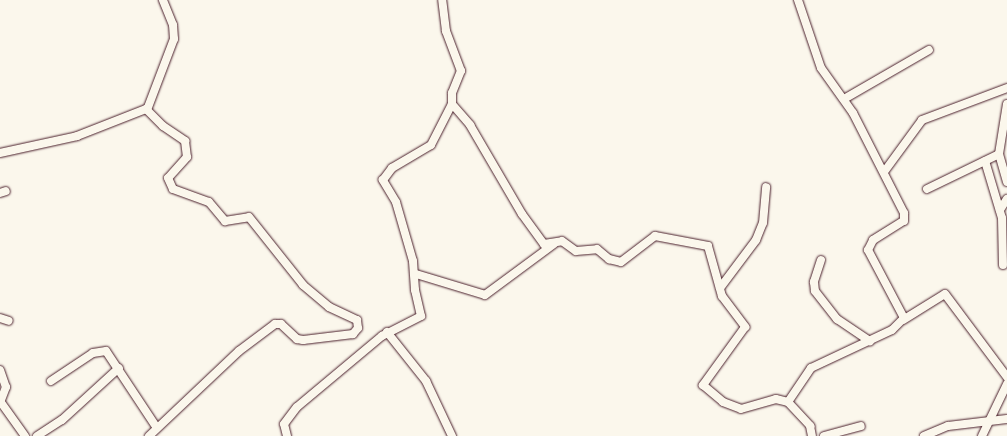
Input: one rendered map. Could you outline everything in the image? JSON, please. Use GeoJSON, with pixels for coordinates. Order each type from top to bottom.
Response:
{"type":"FeatureCollection","features":[{"type":"Feature","properties":{"kind":"street"},"geometry":{"type":"LineString","coordinates":[[0,153],[77,136],[147,110],[174,40],[174,31],[163,0]]}},
{"type":"Feature","properties":{"kind":"street"},"geometry":{"type":"LineString","coordinates":[[287,436],[284,424],[297,407],[387,332],[411,324],[421,316],[414,290],[416,274],[396,202],[383,180],[392,168],[431,145],[452,104],[452,94],[461,71],[446,31],[442,0]]}},
{"type":"Feature","properties":{"kind":"street"},"geometry":{"type":"LineString","coordinates":[[798,0],[821,68],[844,99],[884,172],[905,219],[873,240],[868,250],[901,306],[903,320]]}},
{"type":"Feature","properties":{"kind":"street"},"geometry":{"type":"LineString","coordinates":[[844,99],[929,50]]}},
{"type":"Feature","properties":{"kind":"street"},"geometry":{"type":"LineString","coordinates":[[884,172],[922,120],[1007,88]]}},
{"type":"Feature","properties":{"kind":"street"},"geometry":{"type":"LineString","coordinates":[[452,104],[470,125],[540,240],[546,245],[557,242],[565,242],[576,252],[597,249],[609,259],[621,262],[655,236],[708,246],[720,288],[745,327],[704,381],[704,387],[723,402],[742,409],[776,398],[788,402],[810,426],[812,436]]}},
{"type":"Feature","properties":{"kind":"street"},"geometry":{"type":"LineString","coordinates":[[1007,104],[999,154],[1007,182]]}},
{"type":"Feature","properties":{"kind":"street"},"geometry":{"type":"LineString","coordinates":[[147,110],[163,126],[185,141],[188,157],[168,178],[173,189],[208,202],[225,221],[249,217],[289,271],[319,300],[355,318],[358,328],[350,335],[301,340],[281,324],[274,324],[239,351],[149,436]]}},
{"type":"Feature","properties":{"kind":"street"},"geometry":{"type":"LineString","coordinates":[[927,189],[999,154]]}},
{"type":"Feature","properties":{"kind":"street"},"geometry":{"type":"LineString","coordinates":[[985,161],[1000,210],[1003,265]]}},
{"type":"Feature","properties":{"kind":"street"},"geometry":{"type":"LineString","coordinates":[[720,288],[756,240],[763,223],[766,187]]}},
{"type":"Feature","properties":{"kind":"street"},"geometry":{"type":"LineString","coordinates":[[1000,210],[1007,199]]}},
{"type":"Feature","properties":{"kind":"street"},"geometry":{"type":"LineString","coordinates":[[416,274],[485,296],[557,242]]}},
{"type":"Feature","properties":{"kind":"street"},"geometry":{"type":"LineString","coordinates":[[822,260],[814,282],[815,291],[837,319],[870,341]]}},
{"type":"Feature","properties":{"kind":"street"},"geometry":{"type":"LineString","coordinates":[[788,402],[811,368],[870,341],[945,294],[1007,377]]}},
{"type":"Feature","properties":{"kind":"street"},"geometry":{"type":"LineString","coordinates":[[0,318],[8,321]]}},
{"type":"Feature","properties":{"kind":"street"},"geometry":{"type":"LineString","coordinates":[[387,332],[426,381],[452,436]]}},
{"type":"Feature","properties":{"kind":"street"},"geometry":{"type":"LineString","coordinates":[[51,381],[102,350],[109,353],[157,428]]}},
{"type":"Feature","properties":{"kind":"street"},"geometry":{"type":"LineString","coordinates":[[38,436],[62,420],[119,368]]}},
{"type":"Feature","properties":{"kind":"street"},"geometry":{"type":"LineString","coordinates":[[0,370],[6,387],[1,400],[25,436]]}},
{"type":"Feature","properties":{"kind":"street"},"geometry":{"type":"LineString","coordinates":[[982,436],[1007,384]]}},
{"type":"Feature","properties":{"kind":"street"},"geometry":{"type":"LineString","coordinates":[[924,436],[948,426],[989,423],[1007,419]]}},
{"type":"Feature","properties":{"kind":"street"},"geometry":{"type":"LineString","coordinates":[[824,436],[862,426]]}}]}
